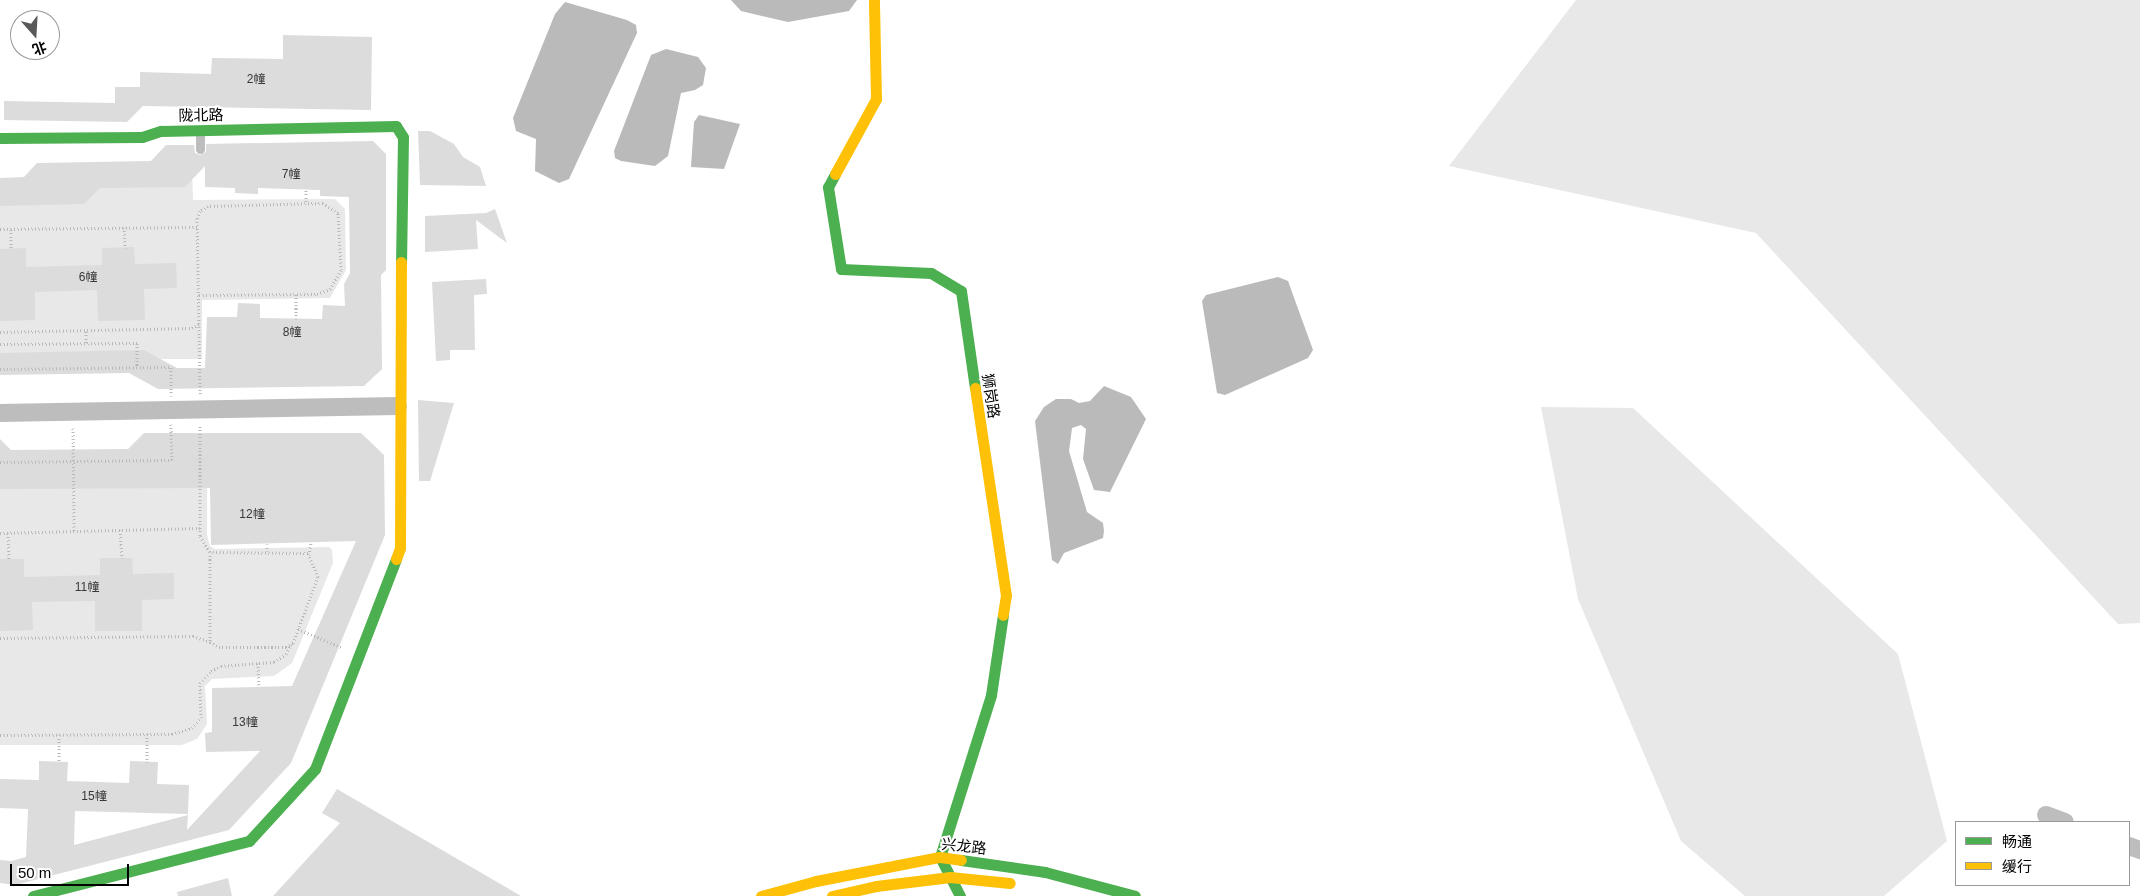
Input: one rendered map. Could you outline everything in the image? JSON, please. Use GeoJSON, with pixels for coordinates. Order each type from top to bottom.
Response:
{"type":"FeatureCollection","features":[{"type":"Feature","properties":{"kind":"street","name":"狮岗路"},"geometry":{"type":"LineString","coordinates":[[874,0],[876,99],[828,187],[841,268],[931,273],[961,291],[1006,595],[992,695],[940,857]]}},
{"type":"Feature","properties":{"kind":"street","name":"陇北路"},"geometry":{"type":"LineString","coordinates":[[0,138],[142,137],[161,131],[396,126],[401,131],[398,406]]}},
{"type":"Feature","properties":{"kind":"street"},"geometry":{"type":"LineString","coordinates":[[0,413],[398,406],[400,548],[314,769],[249,841],[33,896]]}},
{"type":"Feature","properties":{"kind":"street"},"geometry":{"type":"LineString","coordinates":[[2046,815],[2062,821]]}},
{"type":"Feature","properties":{"kind":"street"},"geometry":{"type":"LineString","coordinates":[[940,857],[960,896]]}},
{"type":"Feature","properties":{"kind":"street","name":"兴龙路"},"geometry":{"type":"LineString","coordinates":[[761,896],[816,881],[940,857],[1045,872],[1135,896]]}},
{"type":"Feature","properties":{"kind":"street"},"geometry":{"type":"LineString","coordinates":[[832,896],[876,886],[950,877],[1025,885]]}},
{"type":"Feature","properties":{"kind":"lane"},"geometry":{"type":"LineString","coordinates":[[200,130],[200,149]]}},
{"type":"Feature","properties":{"kind":"path"},"geometry":{"type":"LineString","coordinates":[[306,190],[306,203]]}},
{"type":"Feature","properties":{"kind":"path"},"geometry":{"type":"LineString","coordinates":[[199,295],[317,294],[330,288],[341,270],[338,213],[323,203],[208,206],[200,211],[197,227],[200,536],[210,552],[210,642]]}},
{"type":"Feature","properties":{"kind":"path"},"geometry":{"type":"LineString","coordinates":[[124,227],[124,248]]}},
{"type":"Feature","properties":{"kind":"path"},"geometry":{"type":"LineString","coordinates":[[0,229],[197,227]]}},
{"type":"Feature","properties":{"kind":"path"},"geometry":{"type":"LineString","coordinates":[[11,229],[11,249]]}},
{"type":"Feature","properties":{"kind":"path"},"geometry":{"type":"LineString","coordinates":[[296,294],[296,319]]}},
{"type":"Feature","properties":{"kind":"path"},"geometry":{"type":"LineString","coordinates":[[0,332],[192,328],[199,323]]}},
{"type":"Feature","properties":{"kind":"path"},"geometry":{"type":"LineString","coordinates":[[86,331],[86,343]]}},
{"type":"Feature","properties":{"kind":"path"},"geometry":{"type":"LineString","coordinates":[[0,344],[137,343],[137,368]]}},
{"type":"Feature","properties":{"kind":"path"},"geometry":{"type":"LineString","coordinates":[[0,369],[170,367]]}},
{"type":"Feature","properties":{"kind":"path"},"geometry":{"type":"LineString","coordinates":[[73,412],[74,531]]}},
{"type":"Feature","properties":{"kind":"path"},"geometry":{"type":"LineString","coordinates":[[0,462],[172,460]]}},
{"type":"Feature","properties":{"kind":"path"},"geometry":{"type":"LineString","coordinates":[[0,533],[200,528]]}},
{"type":"Feature","properties":{"kind":"path"},"geometry":{"type":"LineString","coordinates":[[120,530],[122,558]]}},
{"type":"Feature","properties":{"kind":"path"},"geometry":{"type":"LineString","coordinates":[[8,532],[9,559]]}},
{"type":"Feature","properties":{"kind":"path"},"geometry":{"type":"LineString","coordinates":[[0,735],[172,734],[192,728],[201,718],[200,683],[211,671],[221,666],[274,662],[286,654],[298,630],[318,577],[309,555],[311,542]]}},
{"type":"Feature","properties":{"kind":"path"},"geometry":{"type":"LineString","coordinates":[[267,544],[267,551]]}},
{"type":"Feature","properties":{"kind":"path"},"geometry":{"type":"LineString","coordinates":[[210,552],[299,550],[309,555]]}},
{"type":"Feature","properties":{"kind":"path"},"geometry":{"type":"LineString","coordinates":[[298,630],[359,654]]}},
{"type":"Feature","properties":{"kind":"path"},"geometry":{"type":"LineString","coordinates":[[0,638],[193,636],[219,647],[286,646],[291,644]]}},
{"type":"Feature","properties":{"kind":"path"},"geometry":{"type":"LineString","coordinates":[[258,663],[259,687]]}},
{"type":"Feature","properties":{"kind":"path"},"geometry":{"type":"LineString","coordinates":[[147,734],[147,762]]}},
{"type":"Feature","properties":{"kind":"path"},"geometry":{"type":"LineString","coordinates":[[59,735],[59,761]]}},
{"type":"Feature","properties":{"kind":"shaded area"},"geometry":{"type":"Polygon","coordinates":[[[731,0],[857,0],[849,11],[788,22],[741,11],[731,0]]]}},
{"type":"Feature","properties":{"kind":"shaded area"},"geometry":{"type":"Polygon","coordinates":[[[1576,0],[2140,0],[2140,623],[2118,624],[1756,233],[1449,166],[1576,0]]]}},
{"type":"Feature","properties":{"kind":"shaded area"},"geometry":{"type":"Polygon","coordinates":[[[565,2],[627,20],[636,25],[637,33],[569,179],[559,183],[535,171],[536,139],[516,131],[513,118],[555,14],[565,2]]]}},
{"type":"Feature","properties":{"kind":"shaded area"},"geometry":{"type":"Polygon","coordinates":[[[666,49],[698,57],[706,68],[703,85],[695,90],[681,93],[668,156],[655,166],[621,161],[615,158],[614,151],[651,55],[666,49]]]}},
{"type":"Feature","properties":{"kind":"shaded area"},"geometry":{"type":"Polygon","coordinates":[[[699,115],[740,124],[724,169],[691,167],[694,122],[699,115]]]}},
{"type":"Feature","properties":{"kind":"shaded area"},"geometry":{"type":"Polygon","coordinates":[[[192,169],[193,200],[335,199],[345,209],[346,270],[330,298],[202,300],[202,359],[0,359],[0,188],[192,169]]]}},
{"type":"Feature","properties":{"kind":"shaded area"},"geometry":{"type":"Polygon","coordinates":[[[1278,277],[1288,281],[1313,350],[1308,358],[1225,395],[1217,393],[1202,301],[1206,295],[1278,277]]]}},
{"type":"Feature","properties":{"kind":"shaded area"},"geometry":{"type":"Polygon","coordinates":[[[1104,386],[1131,397],[1146,419],[1110,492],[1094,490],[1083,459],[1086,429],[1081,425],[1072,428],[1069,451],[1087,512],[1103,523],[1104,531],[1103,538],[1064,553],[1058,564],[1052,560],[1035,421],[1044,407],[1056,399],[1071,399],[1079,403],[1090,401],[1104,386]]]}},
{"type":"Feature","properties":{"kind":"shaded area"},"geometry":{"type":"Polygon","coordinates":[[[1541,407],[1633,408],[1898,654],[1947,841],[1884,896],[1745,896],[1681,841],[1578,599],[1541,407]]]}},
{"type":"Feature","properties":{"kind":"shaded area"},"geometry":{"type":"Polygon","coordinates":[[[0,474],[207,474],[207,535],[210,546],[215,549],[329,547],[332,550],[333,563],[292,663],[274,676],[212,679],[205,686],[207,724],[197,739],[182,745],[0,745],[0,474]]]}},
{"type":"Feature","properties":{"kind":"building"},"geometry":{"type":"Polygon","coordinates":[[[283,35],[372,37],[371,110],[143,106],[127,122],[4,120],[4,101],[115,103],[115,87],[140,87],[140,72],[211,74],[212,58],[283,59],[283,35]]]}},
{"type":"Feature","properties":{"kind":"building"},"geometry":{"type":"Polygon","coordinates":[[[418,131],[430,131],[454,144],[463,157],[480,167],[486,186],[420,185],[418,131]]]}},
{"type":"Feature","properties":{"kind":"building"},"geometry":{"type":"Polygon","coordinates":[[[373,141],[386,154],[386,270],[381,275],[382,369],[364,386],[158,389],[129,373],[0,375],[0,353],[144,350],[177,368],[205,368],[207,317],[237,317],[238,303],[260,304],[260,318],[322,319],[323,305],[345,306],[344,284],[350,273],[349,197],[320,196],[320,190],[258,188],[258,194],[235,193],[235,188],[205,187],[205,166],[185,187],[100,188],[84,204],[0,206],[0,178],[24,177],[37,163],[151,161],[166,145],[194,145],[195,153],[200,155],[206,152],[206,144],[373,141]]]}},
{"type":"Feature","properties":{"kind":"building"},"geometry":{"type":"Polygon","coordinates":[[[495,209],[507,243],[476,220],[478,249],[425,252],[425,216],[486,213],[495,209]]]}},
{"type":"Feature","properties":{"kind":"building"},"geometry":{"type":"Polygon","coordinates":[[[134,247],[135,264],[176,263],[177,288],[144,289],[145,320],[98,321],[97,290],[35,292],[35,320],[0,321],[0,249],[26,248],[26,267],[102,265],[102,248],[134,247]]]}},
{"type":"Feature","properties":{"kind":"building"},"geometry":{"type":"Polygon","coordinates":[[[486,279],[487,294],[474,295],[475,350],[450,350],[450,360],[436,361],[432,282],[486,279]]]}},
{"type":"Feature","properties":{"kind":"building"},"geometry":{"type":"Polygon","coordinates":[[[418,400],[454,403],[430,481],[419,481],[418,400]]]}},
{"type":"Feature","properties":{"kind":"building"},"geometry":{"type":"Polygon","coordinates":[[[144,433],[361,433],[384,455],[385,535],[291,763],[229,830],[15,885],[0,883],[0,860],[11,861],[26,857],[28,809],[0,808],[0,779],[39,780],[39,761],[68,762],[67,781],[129,783],[130,761],[158,762],[157,784],[189,785],[188,814],[75,811],[74,845],[188,815],[187,830],[260,751],[206,752],[205,733],[212,732],[212,688],[292,686],[356,541],[211,545],[210,488],[0,489],[0,439],[11,450],[128,449],[144,433]]]}},
{"type":"Feature","properties":{"kind":"building"},"geometry":{"type":"Polygon","coordinates":[[[100,558],[132,558],[133,574],[174,573],[174,599],[142,600],[142,631],[95,631],[95,601],[32,602],[33,630],[0,631],[0,559],[24,559],[24,577],[100,575],[100,558]]]}},
{"type":"Feature","properties":{"kind":"building"},"geometry":{"type":"Polygon","coordinates":[[[337,789],[521,896],[273,896],[340,823],[322,813],[337,789]]]}},
{"type":"Feature","properties":{"kind":"building"},"geometry":{"type":"Polygon","coordinates":[[[228,878],[232,896],[178,896],[177,892],[228,878]]]}},
{"type":"Feature","properties":{"kind":"traffic: fast"},"geometry":{"type":"LineString","coordinates":[[0,138],[142,137],[161,131],[396,126],[403,137],[401,262]]}},
{"type":"Feature","properties":{"kind":"traffic: fast"},"geometry":{"type":"LineString","coordinates":[[835,174],[828,187],[841,269],[931,273],[961,291],[975,388]]}},
{"type":"Feature","properties":{"kind":"traffic: fast"},"geometry":{"type":"LineString","coordinates":[[33,896],[249,841],[315,769],[396,559]]}},
{"type":"Feature","properties":{"kind":"traffic: fast"},"geometry":{"type":"LineString","coordinates":[[960,896],[940,857],[991,695],[1003,615]]}},
{"type":"Feature","properties":{"kind":"traffic: fast"},"geometry":{"type":"LineString","coordinates":[[961,860],[1045,872],[1135,896]]}},
{"type":"Feature","properties":{"kind":"traffic: slow"},"geometry":{"type":"LineString","coordinates":[[835,174],[876,99],[874,0]]}},
{"type":"Feature","properties":{"kind":"traffic: slow"},"geometry":{"type":"LineString","coordinates":[[396,559],[400,548],[401,262]]}},
{"type":"Feature","properties":{"kind":"traffic: slow"},"geometry":{"type":"LineString","coordinates":[[975,388],[1006,595],[1003,615]]}},
{"type":"Feature","properties":{"kind":"traffic: slow"},"geometry":{"type":"LineString","coordinates":[[761,896],[816,881],[940,857],[961,860]]}},
{"type":"Feature","properties":{"kind":"traffic: slow"},"geometry":{"type":"LineString","coordinates":[[832,896],[876,886],[950,877],[1010,883]]}}]}
